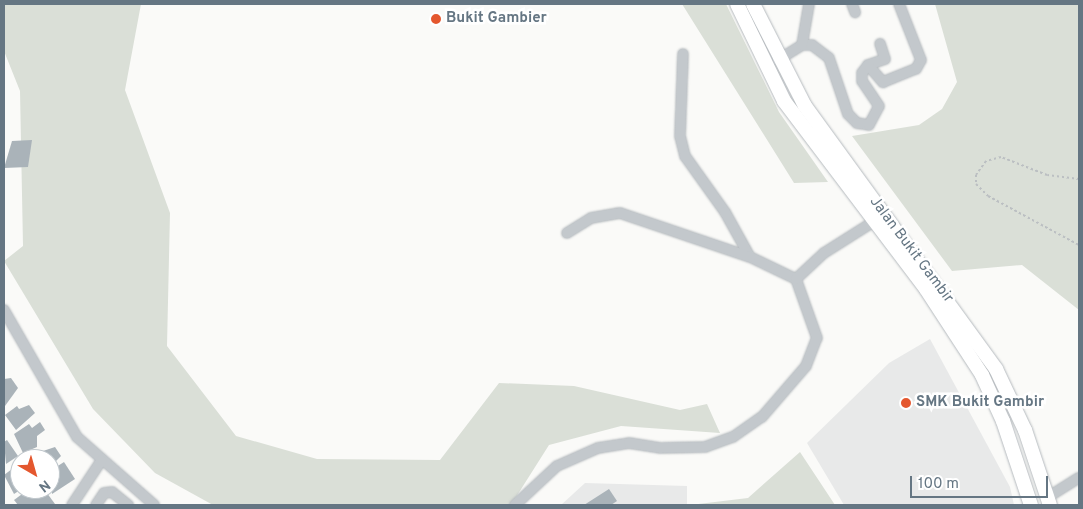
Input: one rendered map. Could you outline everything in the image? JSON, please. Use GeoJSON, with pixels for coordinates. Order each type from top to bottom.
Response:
{"type":"FeatureCollection","features":[{"type":"Feature","properties":{"kind":"main road","name":"Jalan Bukit Gambir"},"geometry":{"type":"LineString","coordinates":[[737,4],[784,101],[873,222],[926,289],[982,376],[1011,443],[1030,505]]}},
{"type":"Feature","properties":{"kind":"main road","name":"Jalan Bukit Gambir"},"geometry":{"type":"LineString","coordinates":[[753,4],[778,60],[830,143],[967,322],[996,368],[1025,430],[1049,501]]}},
{"type":"Feature","properties":{"kind":"street"},"geometry":{"type":"LineString","coordinates":[[802,45],[810,4]]}},
{"type":"Feature","properties":{"kind":"street"},"geometry":{"type":"LineString","coordinates":[[868,65],[884,82],[916,69],[921,60],[899,4]]}},
{"type":"Feature","properties":{"kind":"street"},"geometry":{"type":"LineString","coordinates":[[868,65],[885,59],[880,44]]}},
{"type":"Feature","properties":{"kind":"street"},"geometry":{"type":"LineString","coordinates":[[778,60],[802,45],[812,45],[829,58],[848,114],[858,123],[869,124],[879,106],[862,81],[868,65]]}},
{"type":"Feature","properties":{"kind":"street"},"geometry":{"type":"LineString","coordinates":[[683,54],[680,136],[685,156],[725,212],[750,257]]}},
{"type":"Feature","properties":{"kind":"street"},"geometry":{"type":"LineString","coordinates":[[515,505],[557,466],[598,448],[629,442],[660,448],[705,447],[733,437],[762,417],[806,366],[817,338],[796,278],[750,257],[620,213],[592,218],[566,233]]}},
{"type":"Feature","properties":{"kind":"street"},"geometry":{"type":"LineString","coordinates":[[796,278],[824,253],[873,222]]}},
{"type":"Feature","properties":{"kind":"street"},"geometry":{"type":"LineString","coordinates":[[4,310],[77,437],[101,461],[154,505]]}},
{"type":"Feature","properties":{"kind":"street"},"geometry":{"type":"LineString","coordinates":[[72,505],[101,461]]}},
{"type":"Feature","properties":{"kind":"street"},"geometry":{"type":"LineString","coordinates":[[1049,501],[1079,478]]}},
{"type":"Feature","properties":{"kind":"street"},"geometry":{"type":"LineString","coordinates":[[96,505],[104,493],[112,492],[128,505]]}},
{"type":"Feature","properties":{"kind":"path"},"geometry":{"type":"LineString","coordinates":[[1079,178],[1047,175],[1002,157],[986,160],[976,175],[976,184],[988,196],[1079,246]]}},
{"type":"Feature","properties":{"kind":"shaded area"},"geometry":{"type":"Polygon","coordinates":[[[4,4],[141,4],[125,90],[170,213],[167,346],[236,436],[317,459],[440,460],[499,383],[574,386],[680,410],[707,404],[720,433],[621,426],[549,445],[511,505],[213,505],[155,473],[93,409],[4,261],[23,246],[20,91],[4,51],[4,4]]]}},
{"type":"Feature","properties":{"kind":"shaded area"},"geometry":{"type":"Polygon","coordinates":[[[682,4],[726,4],[779,112],[828,182],[794,183],[682,4]]]}},
{"type":"Feature","properties":{"kind":"shaded area"},"geometry":{"type":"Polygon","coordinates":[[[935,4],[1079,4],[1079,310],[1022,265],[952,271],[852,136],[919,125],[942,109],[957,82],[935,4]]]}},
{"type":"Feature","properties":{"kind":"shaded area","name":"SMK Bukit Gambir"},"geometry":{"type":"Polygon","coordinates":[[[930,339],[1010,487],[1014,505],[844,505],[807,443],[889,363],[930,339]]]}},
{"type":"Feature","properties":{"kind":"shaded area"},"geometry":{"type":"Polygon","coordinates":[[[800,452],[835,505],[690,505],[748,498],[800,452]]]}},
{"type":"Feature","properties":{"kind":"shaded area"},"geometry":{"type":"Polygon","coordinates":[[[585,483],[687,486],[687,505],[561,505],[585,483]]]}},
{"type":"Feature","properties":{"kind":"building"},"geometry":{"type":"Polygon","coordinates":[[[32,140],[28,167],[4,168],[12,141],[32,140]]]}},
{"type":"Feature","properties":{"kind":"building"},"geometry":{"type":"Polygon","coordinates":[[[11,378],[18,388],[5,406],[4,379],[11,378]]]}},
{"type":"Feature","properties":{"kind":"building"},"geometry":{"type":"Polygon","coordinates":[[[29,405],[35,413],[16,430],[5,415],[17,406],[19,409],[29,405]]]}},
{"type":"Feature","properties":{"kind":"building"},"geometry":{"type":"Polygon","coordinates":[[[40,422],[45,430],[37,436],[37,447],[21,449],[14,434],[29,424],[32,428],[40,422]]]}},
{"type":"Feature","properties":{"kind":"building"},"geometry":{"type":"Polygon","coordinates":[[[7,440],[13,449],[10,449],[10,461],[6,464],[4,442],[7,440]]]}},
{"type":"Feature","properties":{"kind":"building"},"geometry":{"type":"Polygon","coordinates":[[[64,462],[75,479],[60,489],[60,465],[64,462]]]}},
{"type":"Feature","properties":{"kind":"building"},"geometry":{"type":"Polygon","coordinates":[[[10,470],[10,486],[4,475],[10,470]]]}},
{"type":"Feature","properties":{"kind":"building"},"geometry":{"type":"Polygon","coordinates":[[[609,489],[617,501],[611,505],[584,505],[609,489]]]}},
{"type":"Feature","properties":{"kind":"building"},"geometry":{"type":"Polygon","coordinates":[[[51,499],[55,504],[18,505],[14,500],[51,499]]]}},
{"type":"Feature","properties":{"kind":"place","name":"Bukit Gambier"},"geometry":{"type":"Point","coordinates":[436,19]}},
{"type":"Feature","properties":{"kind":"place","name":"SMK Bukit Gambir"},"geometry":{"type":"Point","coordinates":[906,403]}}]}
